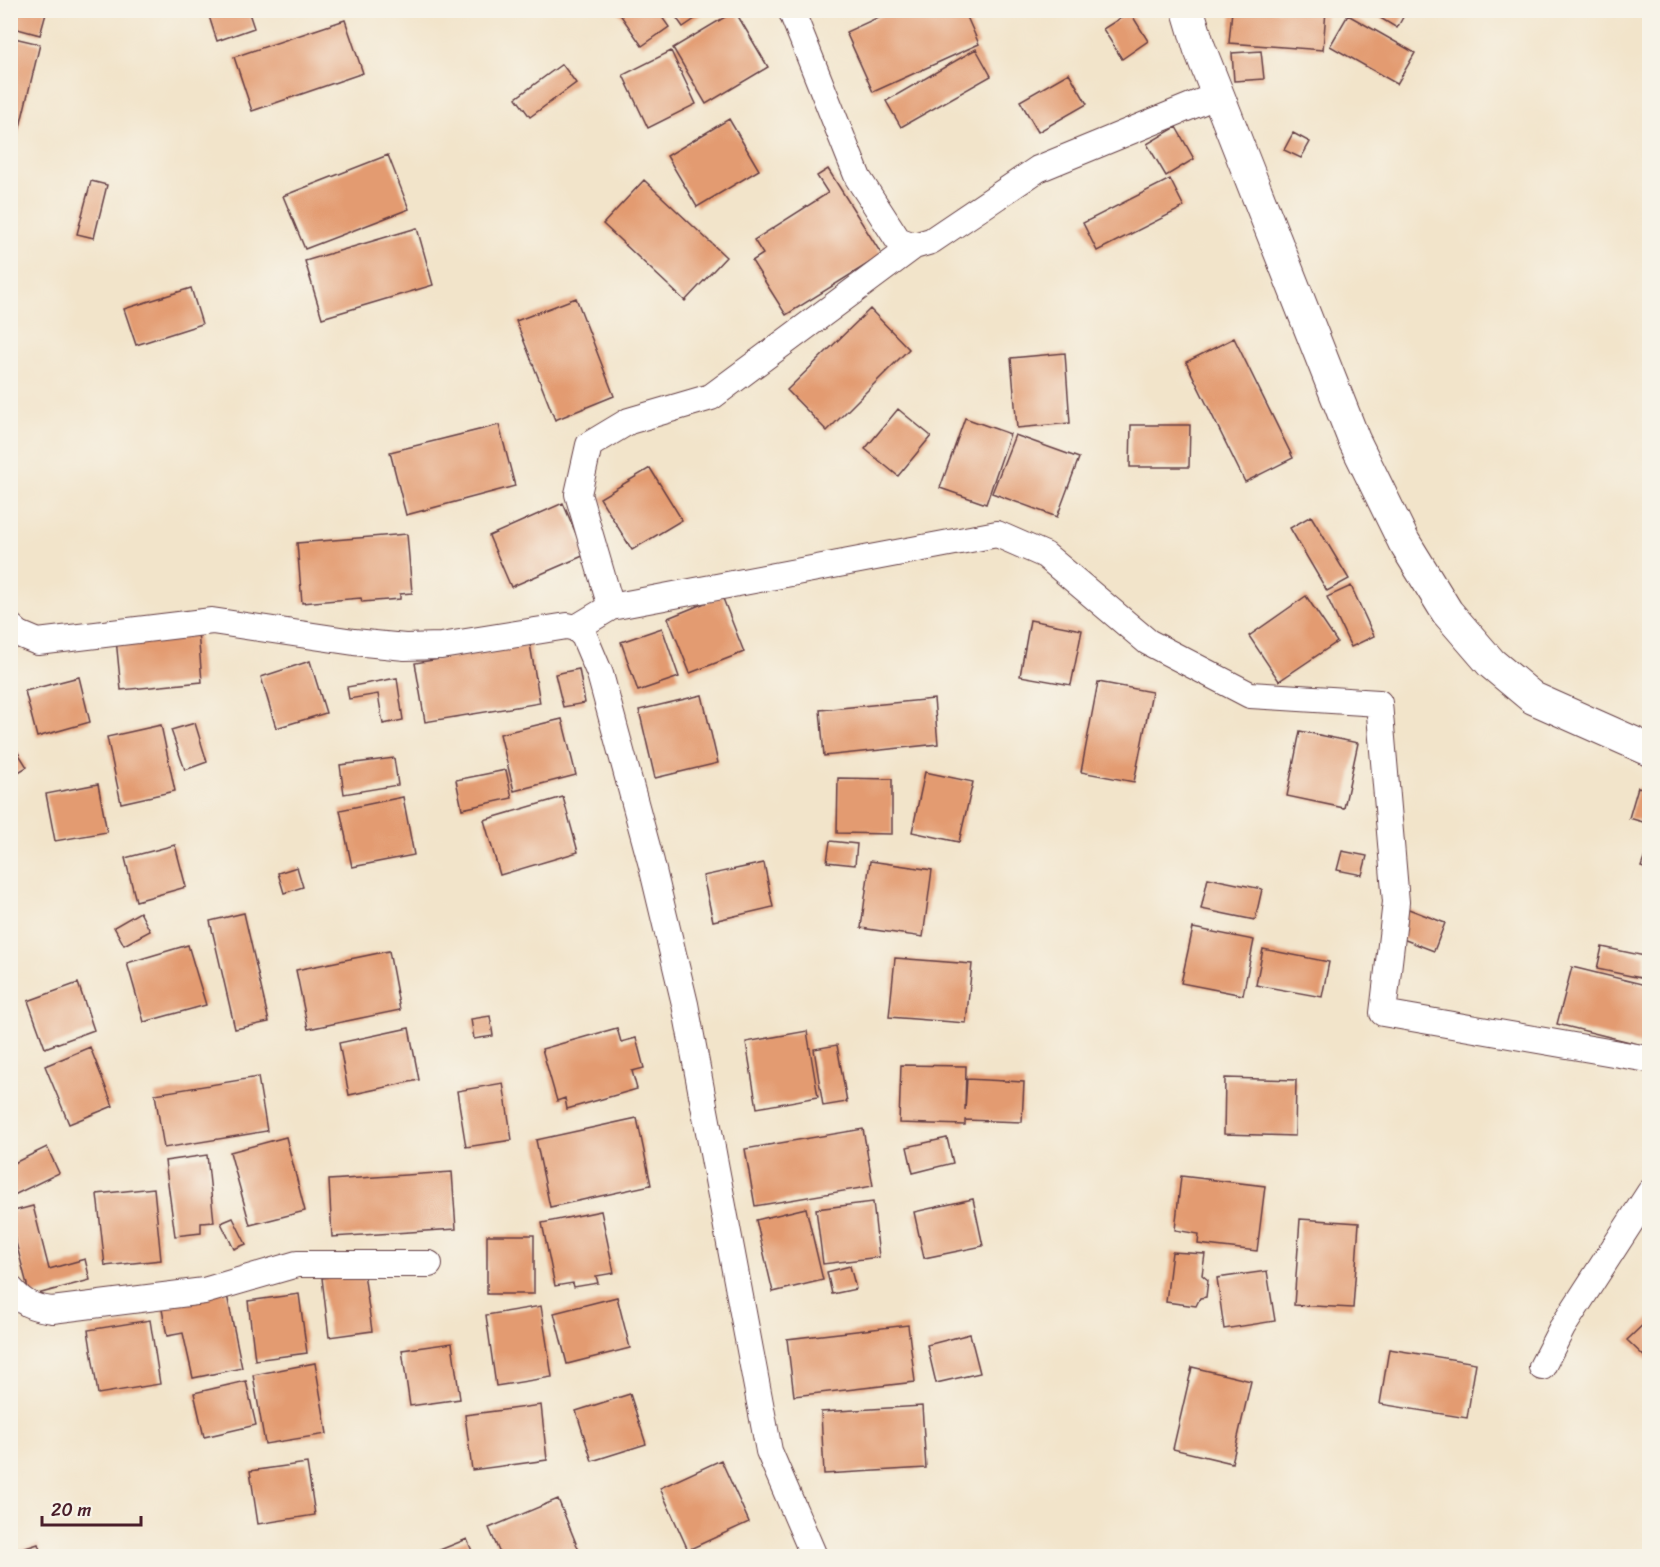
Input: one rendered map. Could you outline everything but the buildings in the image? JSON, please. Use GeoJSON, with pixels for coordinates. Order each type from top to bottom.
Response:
{"type":"FeatureCollection","features":[{"type":"Feature","properties":{"kind":"street"},"geometry":{"type":"LineString","coordinates":[[791,10],[858,178],[898,240],[914,246]]}},
{"type":"Feature","properties":{"kind":"street"},"geometry":{"type":"LineString","coordinates":[[1188,10],[1199,47],[1354,440],[1404,542],[1448,612],[1491,663],[1533,698],[1650,750]]}},
{"type":"Feature","properties":{"kind":"street"},"geometry":{"type":"LineString","coordinates":[[611,607],[578,494],[590,446],[629,421],[711,397],[914,246],[931,241],[1038,169],[1218,95]]}},
{"type":"Feature","properties":{"kind":"street"},"geometry":{"type":"LineString","coordinates":[[576,628],[611,607],[997,534],[1045,555],[1148,642],[1250,695],[1379,704],[1396,902],[1383,1013],[1648,1059]]}},
{"type":"Feature","properties":{"kind":"street"},"geometry":{"type":"LineString","coordinates":[[10,626],[19,634],[38,642],[213,621],[354,642],[405,646],[441,646],[567,626],[576,628],[584,636],[600,674],[651,862],[685,1004],[769,1451],[814,1557]]}},
{"type":"Feature","properties":{"kind":"street"},"geometry":{"type":"LineString","coordinates":[[1542,1367],[1563,1328],[1650,1192]]}},
{"type":"Feature","properties":{"kind":"street"},"geometry":{"type":"LineString","coordinates":[[10,1288],[21,1300],[34,1308],[52,1310],[204,1291],[297,1264],[429,1264]]}}]}
